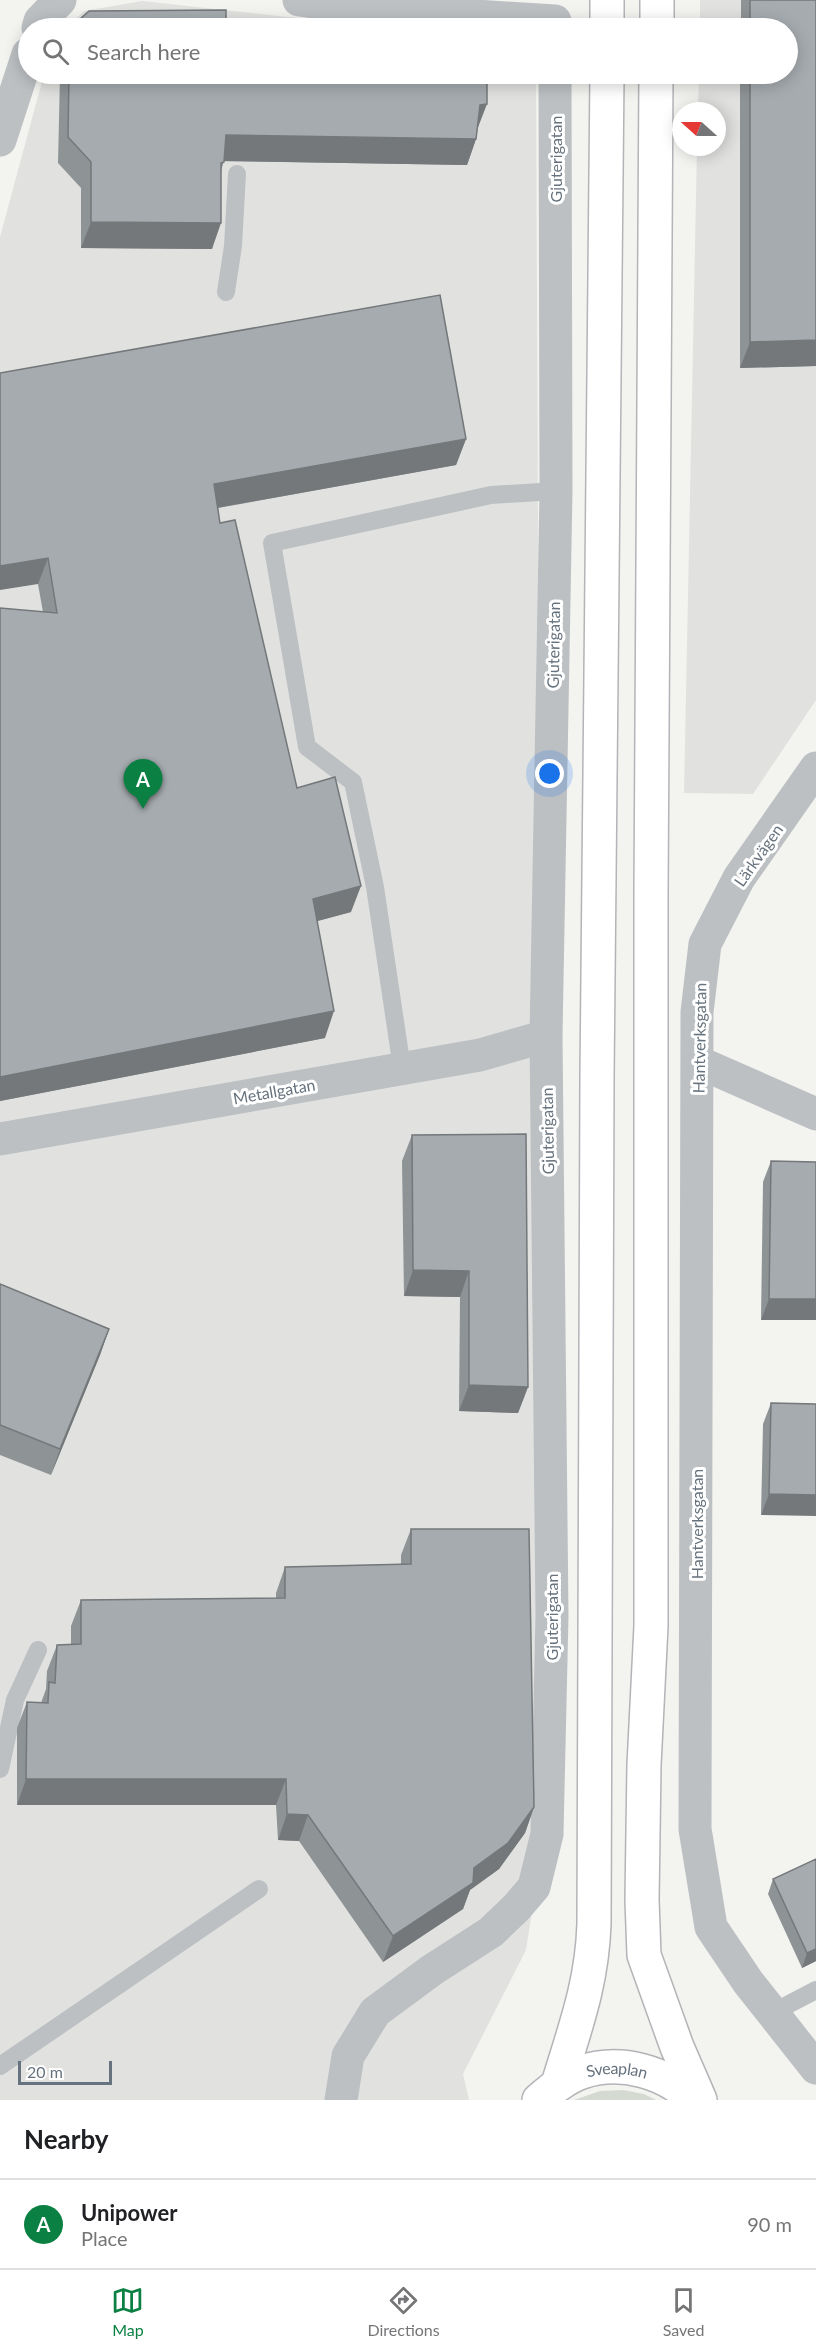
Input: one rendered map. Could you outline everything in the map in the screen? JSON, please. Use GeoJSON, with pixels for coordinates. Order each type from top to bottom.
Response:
{"type":"FeatureCollection","features":[{"type":"Feature","properties":{"kind":"highway"},"geometry":{"type":"LineString","coordinates":[[607,0],[607,18]]}},
{"type":"Feature","properties":{"kind":"highway"},"geometry":{"type":"LineString","coordinates":[[657,0],[657,18]]}},
{"type":"Feature","properties":{"kind":"highway"},"geometry":{"type":"LineString","coordinates":[[548,2092],[585,1996],[593,1958],[594,1924],[597,1077],[607,84]]}},
{"type":"Feature","properties":{"kind":"highway"},"geometry":{"type":"LineString","coordinates":[[656,84],[651,881],[651,1626],[644,1765],[642,1900],[644,1955],[677,2047],[700,2100]]}},
{"type":"Feature","properties":{"kind":"highway","name":"Sveaplan"},"geometry":{"type":"LineString","coordinates":[[548,2092],[582,2072],[609,2067],[636,2069],[662,2077],[685,2091],[694,2100]]}},
{"type":"Feature","properties":{"kind":"street"},"geometry":{"type":"LineString","coordinates":[[298,0],[488,18]]}},
{"type":"Feature","properties":{"kind":"street"},"geometry":{"type":"LineString","coordinates":[[43,18],[58,1]]}},
{"type":"Feature","properties":{"kind":"street"},"geometry":{"type":"LineString","coordinates":[[0,140],[18,84]]}},
{"type":"Feature","properties":{"kind":"street","name":"Gjuterigatan"},"geometry":{"type":"LineString","coordinates":[[341,2100],[348,2056],[375,2012],[432,1970],[491,1932],[516,1908],[534,1887],[547,1834],[552,1605],[546,1036],[556,492],[555,84]]}},
{"type":"Feature","properties":{"kind":"street","name":"Lärkvägen"},"geometry":{"type":"LineString","coordinates":[[705,944],[739,878],[787,813],[816,768]]}},
{"type":"Feature","properties":{"kind":"street","name":"Hantverksgatan"},"geometry":{"type":"LineString","coordinates":[[705,944],[697,1012],[695,1829],[711,1927],[748,1982],[816,2068]]}},
{"type":"Feature","properties":{"kind":"street","name":"Metallgatan"},"geometry":{"type":"LineString","coordinates":[[0,1138],[480,1055],[546,1036]]}},
{"type":"Feature","properties":{"kind":"street"},"geometry":{"type":"LineString","coordinates":[[698,1062],[816,1114]]}},
{"type":"Feature","properties":{"kind":"lane"},"geometry":{"type":"LineString","coordinates":[[226,292],[233,246],[237,174]]}},
{"type":"Feature","properties":{"kind":"lane"},"geometry":{"type":"LineString","coordinates":[[402,1068],[375,887],[352,782],[307,747],[272,543],[491,495],[556,492]]}},
{"type":"Feature","properties":{"kind":"lane"},"geometry":{"type":"LineString","coordinates":[[0,1769],[15,1700],[38,1650]]}},
{"type":"Feature","properties":{"kind":"lane"},"geometry":{"type":"LineString","coordinates":[[0,2066],[259,1889]]}},
{"type":"Feature","properties":{"kind":"lane"},"geometry":{"type":"LineString","coordinates":[[772,2013],[816,1990]]}},
{"type":"Feature","properties":{"kind":"shaded area"},"geometry":{"type":"Polygon","coordinates":[[[700,0],[816,0],[816,700],[753,794],[684,793],[697,156],[726,156],[726,102],[698,102],[699,84],[798,84],[798,18],[700,18],[700,0]]]}},
{"type":"Feature","properties":{"kind":"shaded area"},"geometry":{"type":"Polygon","coordinates":[[[142,1],[296,18],[77,18],[84,11],[142,1]]]}},
{"type":"Feature","properties":{"kind":"shaded area"},"geometry":{"type":"Polygon","coordinates":[[[41,84],[536,84],[544,1836],[526,1950],[463,2074],[469,2100],[0,2100],[0,237],[41,84]]]}},
{"type":"Feature","properties":{"kind":"shaded area"},"geometry":{"type":"Polygon","coordinates":[[[623,2090],[644,2094],[656,2100],[574,2100],[600,2091],[623,2090]]]}},
{"type":"Feature","properties":{"kind":"building"},"geometry":{"type":"Polygon","coordinates":[[[750,0],[816,0],[816,340],[750,342],[750,84],[798,84],[798,18],[750,18],[750,0]]]}},
{"type":"Feature","properties":{"kind":"building"},"geometry":{"type":"Polygon","coordinates":[[[226,10],[226,18],[81,18],[89,11],[226,10]]]}},
{"type":"Feature","properties":{"kind":"building"},"geometry":{"type":"Polygon","coordinates":[[[69,84],[487,84],[487,104],[480,105],[476,139],[226,135],[224,162],[221,163],[221,223],[91,222],[91,162],[68,137],[69,84]]]}},
{"type":"Feature","properties":{"kind":"building"},"geometry":{"type":"Polygon","coordinates":[[[440,295],[466,439],[214,484],[220,523],[235,520],[297,788],[335,777],[361,886],[313,899],[334,1011],[0,1077],[0,608],[57,613],[48,558],[0,566],[0,373],[440,295]]]}},
{"type":"Feature","properties":{"kind":"building"},"geometry":{"type":"Polygon","coordinates":[[[526,1134],[528,1387],[469,1385],[469,1271],[413,1270],[412,1135],[526,1134]]]}},
{"type":"Feature","properties":{"kind":"building"},"geometry":{"type":"Polygon","coordinates":[[[771,1161],[816,1162],[816,1299],[769,1299],[771,1161]]]}},
{"type":"Feature","properties":{"kind":"building"},"geometry":{"type":"Polygon","coordinates":[[[0,1284],[109,1329],[60,1449],[0,1425],[0,1284]]]}},
{"type":"Feature","properties":{"kind":"building"},"geometry":{"type":"Polygon","coordinates":[[[771,1403],[816,1404],[816,1495],[769,1494],[771,1403]]]}},
{"type":"Feature","properties":{"kind":"building"},"geometry":{"type":"Polygon","coordinates":[[[411,1529],[529,1529],[534,1807],[508,1843],[474,1868],[473,1883],[393,1936],[308,1815],[287,1814],[286,1779],[26,1779],[27,1702],[48,1703],[49,1682],[55,1683],[57,1645],[81,1644],[81,1600],[285,1598],[285,1567],[411,1564],[411,1529]]]}},
{"type":"Feature","properties":{"kind":"building"},"geometry":{"type":"Polygon","coordinates":[[[816,1859],[816,1949],[807,1953],[773,1879],[816,1859]]]}},
{"type":"Feature","properties":{"kind":"place","name":"Unipower"},"geometry":{"type":"Point","coordinates":[143,809]}}]}
